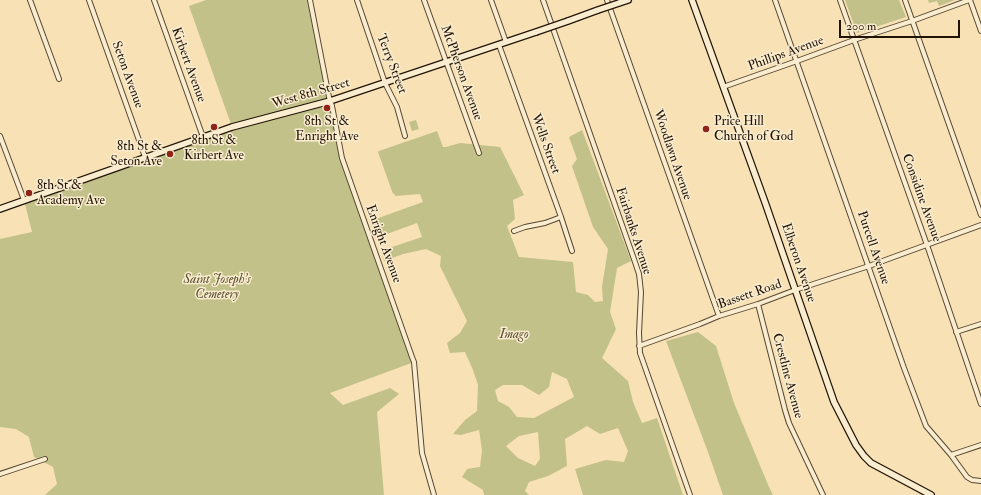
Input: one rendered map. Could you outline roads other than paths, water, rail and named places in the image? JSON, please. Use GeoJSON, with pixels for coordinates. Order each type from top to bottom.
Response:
{"type":"FeatureCollection","features":[{"type":"Feature","properties":{"kind":"street"},"geometry":{"type":"LineString","coordinates":[[30,0],[60,79]]}},
{"type":"Feature","properties":{"kind":"street","name":"Seton Avenue"},"geometry":{"type":"LineString","coordinates":[[89,0],[146,157]]}},
{"type":"Feature","properties":{"kind":"street","name":"Kirbert Avenue"},"geometry":{"type":"LineString","coordinates":[[154,0],[203,137]]}},
{"type":"Feature","properties":{"kind":"street","name":"Enright Avenue"},"geometry":{"type":"LineString","coordinates":[[310,0],[342,158],[414,362],[422,453],[434,495]]}},
{"type":"Feature","properties":{"kind":"street","name":"Terry Street"},"geometry":{"type":"LineString","coordinates":[[357,0],[385,83],[397,107],[405,136]]}},
{"type":"Feature","properties":{"kind":"street","name":"McPherson Avenue"},"geometry":{"type":"LineString","coordinates":[[424,0],[479,153]]}},
{"type":"Feature","properties":{"kind":"street"},"geometry":{"type":"LineString","coordinates":[[491,0],[506,42]]}},
{"type":"Feature","properties":{"kind":"street","name":"Fairbanks Avenue"},"geometry":{"type":"LineString","coordinates":[[542,0],[635,262],[641,292],[639,346],[643,362],[690,495]]}},
{"type":"Feature","properties":{"kind":"street","name":"Woodlawn Avenue"},"geometry":{"type":"LineString","coordinates":[[607,0],[719,316]]}},
{"type":"Feature","properties":{"kind":"street","name":"West 8th Street"},"geometry":{"type":"LineString","coordinates":[[0,209],[232,127],[330,101],[499,45],[628,0]]}},
{"type":"Feature","properties":{"kind":"street","name":"Elberon Avenue"},"geometry":{"type":"LineString","coordinates":[[692,0],[831,393],[860,451],[864,456],[871,463],[932,495]]}},
{"type":"Feature","properties":{"kind":"street","name":"Purcell Avenue"},"geometry":{"type":"LineString","coordinates":[[775,0],[904,368],[926,426],[951,455],[967,477],[972,480],[981,481]]}},
{"type":"Feature","properties":{"kind":"street","name":"Considine Avenue"},"geometry":{"type":"LineString","coordinates":[[840,0],[927,245],[981,404]]}},
{"type":"Feature","properties":{"kind":"street"},"geometry":{"type":"LineString","coordinates":[[904,0],[981,215]]}},
{"type":"Feature","properties":{"kind":"street"},"geometry":{"type":"LineString","coordinates":[[969,0],[981,31]]}},
{"type":"Feature","properties":{"kind":"street","name":"Phillips Avenue"},"geometry":{"type":"LineString","coordinates":[[723,87],[969,0]]}},
{"type":"Feature","properties":{"kind":"street","name":"Wells Street"},"geometry":{"type":"LineString","coordinates":[[499,45],[572,251]]}},
{"type":"Feature","properties":{"kind":"street"},"geometry":{"type":"LineString","coordinates":[[0,136],[24,200]]}},
{"type":"Feature","properties":{"kind":"street"},"geometry":{"type":"LineString","coordinates":[[514,231],[561,217]]}},
{"type":"Feature","properties":{"kind":"street","name":"Bassett Road"},"geometry":{"type":"LineString","coordinates":[[639,346],[719,316],[869,266],[981,225]]}},
{"type":"Feature","properties":{"kind":"street","name":"Crestline Avenue"},"geometry":{"type":"LineString","coordinates":[[758,304],[789,423],[823,495]]}},
{"type":"Feature","properties":{"kind":"street"},"geometry":{"type":"LineString","coordinates":[[956,332],[981,324]]}},
{"type":"Feature","properties":{"kind":"street"},"geometry":{"type":"LineString","coordinates":[[951,455],[981,445]]}},
{"type":"Feature","properties":{"kind":"street"},"geometry":{"type":"LineString","coordinates":[[0,474],[45,459]]}},
{"type":"Feature","properties":{"kind":"place","name":"8th St & Enright Ave"},"geometry":{"type":"Point","coordinates":[327,108]}},
{"type":"Feature","properties":{"kind":"place","name":"8th St & Kirbert Ave"},"geometry":{"type":"Point","coordinates":[214,127]}},
{"type":"Feature","properties":{"kind":"place","name":"Price Hill Church of God"},"geometry":{"type":"Point","coordinates":[706,129]}},
{"type":"Feature","properties":{"kind":"place","name":"8th St & Seton Ave"},"geometry":{"type":"Point","coordinates":[170,154]}},
{"type":"Feature","properties":{"kind":"place","name":"8th St & Academy Ave"},"geometry":{"type":"Point","coordinates":[29,193]}},
{"type":"Feature","properties":{"kind":"park label","name":"Saint Joseph’s Cemetery"},"geometry":{"type":"Point","coordinates":[217,288]}},
{"type":"Feature","properties":{"kind":"park label","name":"Imago"},"geometry":{"type":"Point","coordinates":[514,335]}}]}
